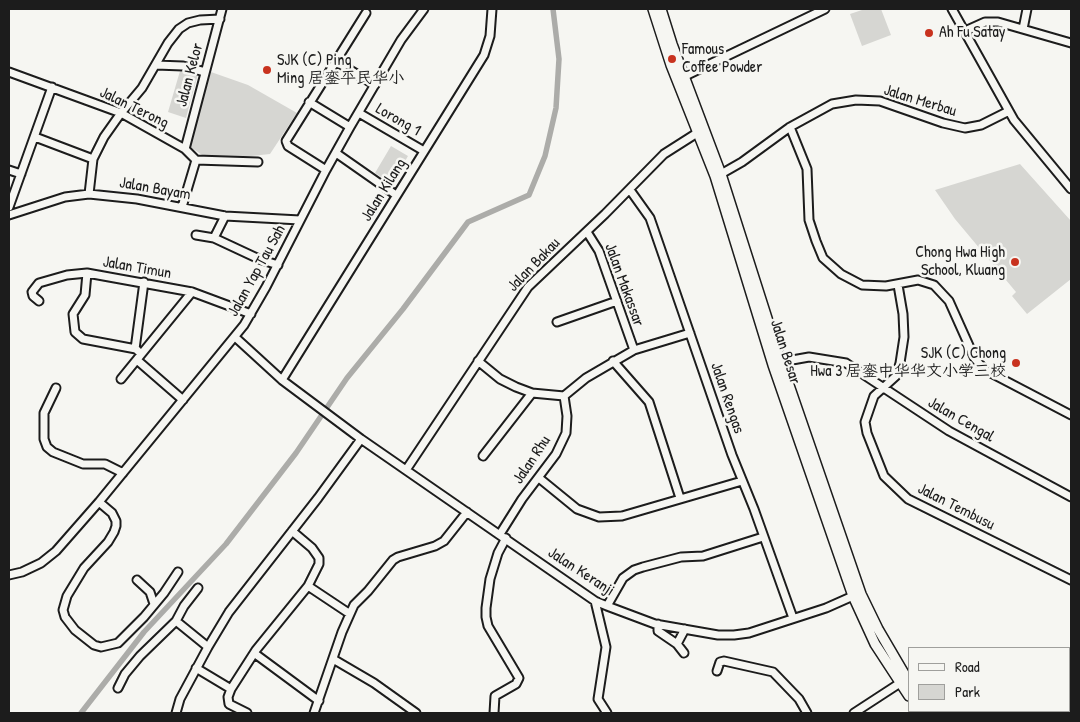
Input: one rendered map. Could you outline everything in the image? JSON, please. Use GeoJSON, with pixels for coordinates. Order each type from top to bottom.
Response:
{"type":"FeatureCollection","features":[{"type":"Feature","properties":{"kind":"main road","name":"Jalan Besar"},"geometry":{"type":"LineString","coordinates":[[653,9],[670,65],[715,176],[773,364],[853,596],[876,644],[904,683]]}},
{"type":"Feature","properties":{"kind":"main road","name":"Jalan Besar"},"geometry":{"type":"LineString","coordinates":[[661,9],[672,44],[721,174],[781,362],[861,594],[904,683]]}},
{"type":"Feature","properties":{"kind":"street","name":"Jalan Kelor"},"geometry":{"type":"LineString","coordinates":[[185,149],[222,9]]}},
{"type":"Feature","properties":{"kind":"street","name":"Jalan Yap Tau Sah"},"geometry":{"type":"LineString","coordinates":[[9,575],[22,572],[56,552],[252,314],[350,127],[401,40],[424,9]]}},
{"type":"Feature","properties":{"kind":"street","name":"Jalan Kilang"},"geometry":{"type":"LineString","coordinates":[[282,380],[488,47],[492,24],[492,9]]}},
{"type":"Feature","properties":{"kind":"street"},"geometry":{"type":"LineString","coordinates":[[685,76],[825,9]]}},
{"type":"Feature","properties":{"kind":"street"},"geometry":{"type":"LineString","coordinates":[[952,9],[1008,111],[1071,189]]}},
{"type":"Feature","properties":{"kind":"street"},"geometry":{"type":"LineString","coordinates":[[1023,28],[1027,9]]}},
{"type":"Feature","properties":{"kind":"street"},"geometry":{"type":"LineString","coordinates":[[326,170],[286,144],[366,13]]}},
{"type":"Feature","properties":{"kind":"street"},"geometry":{"type":"LineString","coordinates":[[89,194],[90,170],[93,159],[120,113],[142,88],[168,43],[179,29],[188,23],[200,20],[220,20]]}},
{"type":"Feature","properties":{"kind":"street"},"geometry":{"type":"LineString","coordinates":[[965,31],[985,22],[998,22],[1071,43]]}},
{"type":"Feature","properties":{"kind":"street"},"geometry":{"type":"LineString","coordinates":[[335,61],[375,85]]}},
{"type":"Feature","properties":{"kind":"street"},"geometry":{"type":"LineString","coordinates":[[156,65],[183,66],[205,72]]}},
{"type":"Feature","properties":{"kind":"street","name":"Jalan Terong"},"geometry":{"type":"LineString","coordinates":[[9,72],[120,113],[185,149],[196,160]]}},
{"type":"Feature","properties":{"kind":"street"},"geometry":{"type":"LineString","coordinates":[[9,207],[52,88]]}},
{"type":"Feature","properties":{"kind":"street","name":"Jalan Merbau"},"geometry":{"type":"LineString","coordinates":[[721,174],[742,162],[790,127],[832,104],[856,100],[880,101],[943,123],[965,128],[982,126],[1008,111]]}},
{"type":"Feature","properties":{"kind":"street"},"geometry":{"type":"LineString","coordinates":[[310,102],[350,127]]}},
{"type":"Feature","properties":{"kind":"street","name":"Lorong 1"},"geometry":{"type":"LineString","coordinates":[[359,113],[424,151]]}},
{"type":"Feature","properties":{"kind":"street"},"geometry":{"type":"LineString","coordinates":[[790,127],[807,169],[809,220],[824,258],[841,274],[862,285],[898,285],[918,280],[934,285],[949,301],[975,359],[985,370],[1071,415]]}},
{"type":"Feature","properties":{"kind":"street","name":"Jalan Bakau"},"geometry":{"type":"LineString","coordinates":[[406,470],[528,287],[630,190],[664,154],[697,133]]}},
{"type":"Feature","properties":{"kind":"street"},"geometry":{"type":"LineString","coordinates":[[35,137],[93,159]]}},
{"type":"Feature","properties":{"kind":"street"},"geometry":{"type":"LineString","coordinates":[[336,153],[396,195]]}},
{"type":"Feature","properties":{"kind":"street"},"geometry":{"type":"LineString","coordinates":[[182,208],[196,160],[258,162]]}},
{"type":"Feature","properties":{"kind":"street"},"geometry":{"type":"LineString","coordinates":[[9,170],[21,174]]}},
{"type":"Feature","properties":{"kind":"street","name":"Jalan Rengas"},"geometry":{"type":"LineString","coordinates":[[630,190],[650,218],[742,481],[793,618]]}},
{"type":"Feature","properties":{"kind":"street","name":"Jalan Bayam"},"geometry":{"type":"LineString","coordinates":[[9,215],[65,197],[89,194],[137,199],[225,216],[300,220]]}},
{"type":"Feature","properties":{"kind":"street"},"geometry":{"type":"LineString","coordinates":[[214,238],[225,216]]}},
{"type":"Feature","properties":{"kind":"street","name":"Jalan Makassar"},"geometry":{"type":"LineString","coordinates":[[587,232],[599,251],[634,350]]}},
{"type":"Feature","properties":{"kind":"street"},"geometry":{"type":"LineString","coordinates":[[196,235],[214,238],[259,259],[278,265]]}},
{"type":"Feature","properties":{"kind":"street"},"geometry":{"type":"LineString","coordinates":[[87,273],[85,295],[73,314],[75,332],[78,337],[135,349]]}},
{"type":"Feature","properties":{"kind":"street","name":"Jalan Timun"},"geometry":{"type":"LineString","coordinates":[[40,300],[33,296],[32,292],[39,283],[67,275],[87,273],[192,292],[252,314]]}},
{"type":"Feature","properties":{"kind":"street"},"geometry":{"type":"LineString","coordinates":[[144,282],[135,349],[139,357],[183,400]]}},
{"type":"Feature","properties":{"kind":"street","name":"Jalan Tembusu"},"geometry":{"type":"LineString","coordinates":[[898,285],[903,314],[904,337],[900,362],[896,376],[874,396],[865,422],[867,433],[884,476],[908,499],[1071,580]]}},
{"type":"Feature","properties":{"kind":"street"},"geometry":{"type":"LineString","coordinates":[[121,379],[192,292]]}},
{"type":"Feature","properties":{"kind":"street"},"geometry":{"type":"LineString","coordinates":[[557,322],[617,301]]}},
{"type":"Feature","properties":{"kind":"street"},"geometry":{"type":"LineString","coordinates":[[478,361],[500,378],[532,393],[564,396],[586,378],[634,350],[690,333]]}},
{"type":"Feature","properties":{"kind":"street"},"geometry":{"type":"LineString","coordinates":[[235,337],[282,380]]}},
{"type":"Feature","properties":{"kind":"street","name":"Jalan Cengal"},"geometry":{"type":"LineString","coordinates":[[781,362],[809,357],[846,363],[948,431],[1071,497]]}},
{"type":"Feature","properties":{"kind":"street"},"geometry":{"type":"LineString","coordinates":[[613,361],[649,402],[680,498]]}},
{"type":"Feature","properties":{"kind":"street","name":"Jalan Keranji"},"geometry":{"type":"LineString","coordinates":[[282,380],[361,439],[595,601],[607,606],[658,624],[718,635],[734,636],[826,608],[853,596]]}},
{"type":"Feature","properties":{"kind":"street"},"geometry":{"type":"LineString","coordinates":[[56,388],[44,413],[44,439],[47,447],[53,452],[83,464],[105,464],[123,472]]}},
{"type":"Feature","properties":{"kind":"street"},"geometry":{"type":"LineString","coordinates":[[483,456],[532,393]]}},
{"type":"Feature","properties":{"kind":"street","name":"Jalan Rhu"},"geometry":{"type":"LineString","coordinates":[[494,713],[496,694],[516,684],[519,678],[488,626],[486,608],[490,579],[503,536],[522,499],[556,454],[566,433],[564,396]]}},
{"type":"Feature","properties":{"kind":"street"},"geometry":{"type":"LineString","coordinates":[[176,713],[180,699],[196,668],[229,612],[361,439]]}},
{"type":"Feature","properties":{"kind":"street"},"geometry":{"type":"LineString","coordinates":[[539,478],[577,509],[599,517],[622,516],[742,481]]}},
{"type":"Feature","properties":{"kind":"street"},"geometry":{"type":"LineString","coordinates":[[99,502],[115,518],[114,532],[108,542],[84,568],[67,596],[64,610],[65,617],[75,630],[94,645],[106,647],[118,643],[144,617],[178,572]]}},
{"type":"Feature","properties":{"kind":"street"},"geometry":{"type":"LineString","coordinates":[[314,713],[354,605],[393,560],[444,541],[467,512]]}},
{"type":"Feature","properties":{"kind":"street"},"geometry":{"type":"LineString","coordinates":[[247,713],[229,704],[228,697],[231,689],[254,653],[308,586],[319,564],[319,558],[312,548],[292,531]]}},
{"type":"Feature","properties":{"kind":"street"},"geometry":{"type":"LineString","coordinates":[[607,606],[623,578],[634,570],[681,557],[703,556],[763,537]]}},
{"type":"Feature","properties":{"kind":"street"},"geometry":{"type":"LineString","coordinates":[[137,580],[150,592],[154,604]]}},
{"type":"Feature","properties":{"kind":"street"},"geometry":{"type":"LineString","coordinates":[[308,586],[350,614]]}},
{"type":"Feature","properties":{"kind":"street"},"geometry":{"type":"LineString","coordinates":[[118,688],[125,674],[140,656],[176,621],[184,606],[198,588]]}},
{"type":"Feature","properties":{"kind":"street"},"geometry":{"type":"LineString","coordinates":[[595,601],[606,647],[598,698],[607,713]]}},
{"type":"Feature","properties":{"kind":"street"},"geometry":{"type":"LineString","coordinates":[[176,621],[208,647]]}},
{"type":"Feature","properties":{"kind":"street"},"geometry":{"type":"LineString","coordinates":[[658,624],[658,631],[677,644],[684,653]]}},
{"type":"Feature","properties":{"kind":"street"},"geometry":{"type":"LineString","coordinates":[[677,644],[685,629]]}},
{"type":"Feature","properties":{"kind":"street"},"geometry":{"type":"LineString","coordinates":[[254,653],[319,701]]}},
{"type":"Feature","properties":{"kind":"street"},"geometry":{"type":"LineString","coordinates":[[333,659],[374,683],[416,713]]}},
{"type":"Feature","properties":{"kind":"street"},"geometry":{"type":"LineString","coordinates":[[717,670],[720,662],[724,661],[773,672],[799,699],[807,713]]}},
{"type":"Feature","properties":{"kind":"street"},"geometry":{"type":"LineString","coordinates":[[196,668],[231,689]]}},
{"type":"Feature","properties":{"kind":"street"},"geometry":{"type":"LineString","coordinates":[[854,713],[904,683]]}},
{"type":"Feature","properties":{"kind":"green space"},"geometry":{"type":"Polygon","coordinates":[[[865,9],[881,9],[891,35],[862,46],[850,14],[865,9]]]}},
{"type":"Feature","properties":{"kind":"green space"},"geometry":{"type":"Polygon","coordinates":[[[180,71],[198,74],[186,118],[168,112],[180,71]]]}},
{"type":"Feature","properties":{"kind":"green space"},"geometry":{"type":"Polygon","coordinates":[[[211,72],[248,85],[297,113],[270,154],[224,159],[205,157],[189,146],[211,72]]]}},
{"type":"Feature","properties":{"kind":"green space"},"geometry":{"type":"Polygon","coordinates":[[[391,146],[408,156],[392,184],[375,173],[391,146]]]}},
{"type":"Feature","properties":{"kind":"green space","name":"Chong Hwa High School, Kluang"},"geometry":{"type":"Polygon","coordinates":[[[1020,164],[1071,221],[1071,279],[1027,314],[1012,296],[1016,292],[955,219],[935,190],[1020,164]]]}},
{"type":"Feature","properties":{"kind":"waterway"},"geometry":{"type":"LineString","coordinates":[[81,713],[144,632],[226,544],[296,453],[347,378],[403,309],[468,222],[529,195],[545,156],[556,108],[559,59],[553,9]]}},
{"type":"Feature","properties":{"kind":"place","name":"Ah Fu Satay"},"geometry":{"type":"Point","coordinates":[929,33]}},
{"type":"Feature","properties":{"kind":"place","name":"Famous Coffee Powder"},"geometry":{"type":"Point","coordinates":[672,59]}},
{"type":"Feature","properties":{"kind":"place","name":"SJK (C) Ping Ming 居銮平民华小"},"geometry":{"type":"Point","coordinates":[267,70]}},
{"type":"Feature","properties":{"kind":"place","name":"Chong Hwa High School, Kluang"},"geometry":{"type":"Point","coordinates":[1015,262]}},
{"type":"Feature","properties":{"kind":"place","name":"SJK (C) Chong Hwa 3 居銮中华华文小学三校"},"geometry":{"type":"Point","coordinates":[1016,363]}}]}
